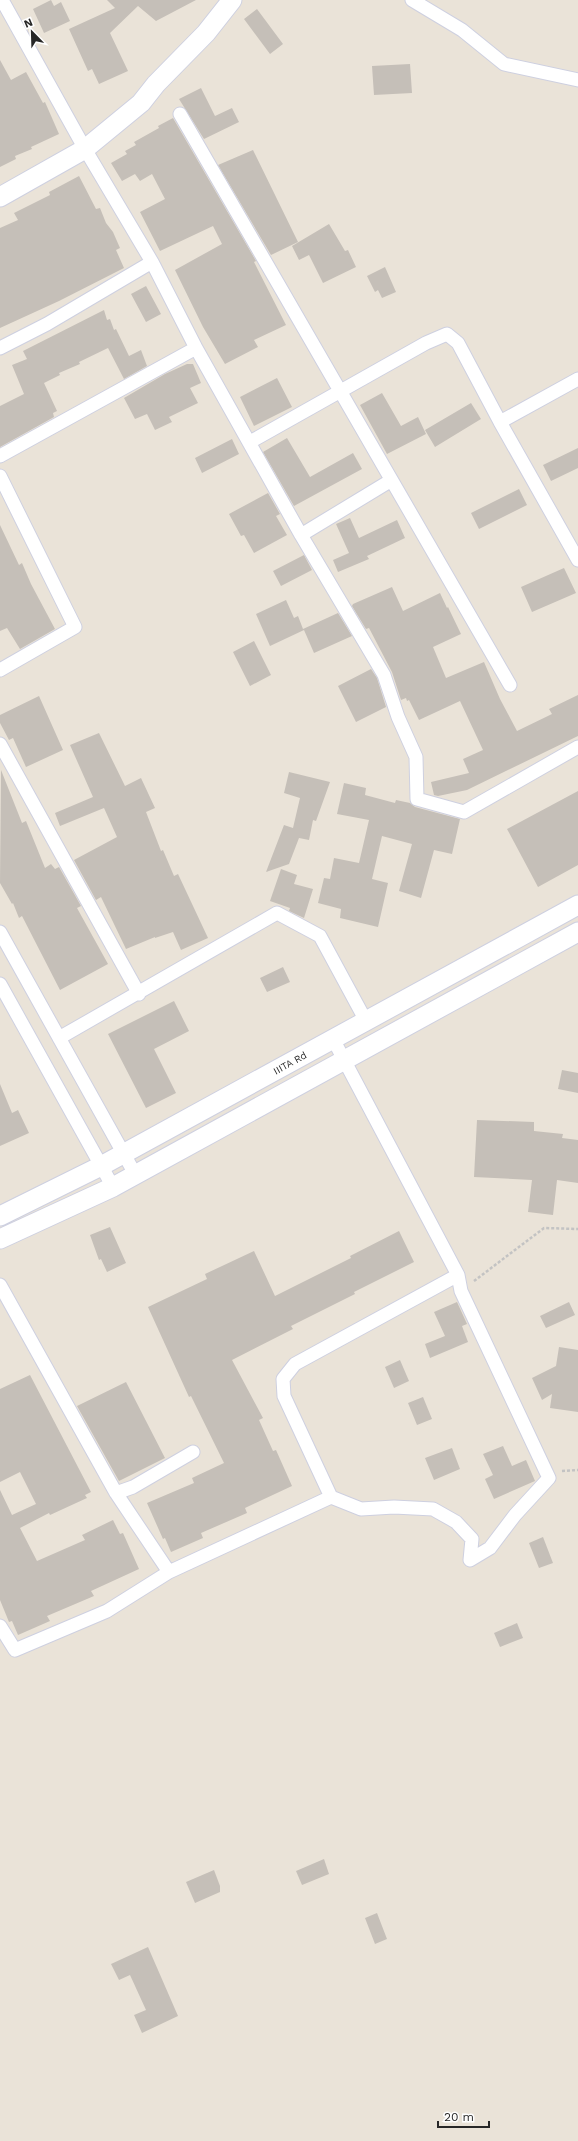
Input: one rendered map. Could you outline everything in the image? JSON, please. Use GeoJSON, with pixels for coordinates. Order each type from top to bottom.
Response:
{"type":"FeatureCollection","features":[{"type":"Feature","properties":{"kind":"street"},"geometry":{"type":"LineString","coordinates":[[2,0],[85,149],[152,262],[196,348],[301,535],[384,675],[398,718],[416,757],[417,799],[464,812],[578,747]]}},
{"type":"Feature","properties":{"kind":"street"},"geometry":{"type":"LineString","coordinates":[[0,196],[85,149],[141,103],[156,84],[206,33],[232,0]]}},
{"type":"Feature","properties":{"kind":"street"},"geometry":{"type":"LineString","coordinates":[[412,0],[462,30],[504,64],[578,80]]}},
{"type":"Feature","properties":{"kind":"street"},"geometry":{"type":"LineString","coordinates":[[180,114],[340,390],[390,481],[510,685]]}},
{"type":"Feature","properties":{"kind":"street"},"geometry":{"type":"LineString","coordinates":[[0,348],[47,324],[152,262]]}},
{"type":"Feature","properties":{"kind":"street"},"geometry":{"type":"LineString","coordinates":[[250,442],[340,390],[426,343],[447,334],[458,344],[578,560]]}},
{"type":"Feature","properties":{"kind":"street"},"geometry":{"type":"LineString","coordinates":[[0,456],[196,348]]}},
{"type":"Feature","properties":{"kind":"street"},"geometry":{"type":"LineString","coordinates":[[500,422],[578,379]]}},
{"type":"Feature","properties":{"kind":"street"},"geometry":{"type":"LineString","coordinates":[[0,476],[75,627],[0,670]]}},
{"type":"Feature","properties":{"kind":"street"},"geometry":{"type":"LineString","coordinates":[[301,535],[390,481]]}},
{"type":"Feature","properties":{"kind":"street"},"geometry":{"type":"LineString","coordinates":[[0,744],[139,994]]}},
{"type":"Feature","properties":{"kind":"street","name":"IIITA Rd"},"geometry":{"type":"LineString","coordinates":[[0,1216],[101,1166],[578,905]]}},
{"type":"Feature","properties":{"kind":"street"},"geometry":{"type":"LineString","coordinates":[[59,1038],[139,994],[277,913],[320,936],[366,1021]]}},
{"type":"Feature","properties":{"kind":"street"},"geometry":{"type":"LineString","coordinates":[[0,932],[135,1174]]}},
{"type":"Feature","properties":{"kind":"street"},"geometry":{"type":"LineString","coordinates":[[0,1239],[113,1187],[578,932]]}},
{"type":"Feature","properties":{"kind":"street"},"geometry":{"type":"LineString","coordinates":[[0,984],[113,1187]]}},
{"type":"Feature","properties":{"kind":"street"},"geometry":{"type":"LineString","coordinates":[[333,1039],[458,1275],[460,1290],[549,1478],[515,1515],[490,1548],[470,1560],[472,1539],[456,1522],[433,1509],[394,1507],[361,1509],[331,1497],[284,1396],[283,1378],[295,1364],[458,1275]]}},
{"type":"Feature","properties":{"kind":"street"},"geometry":{"type":"LineString","coordinates":[[0,1285],[116,1493],[170,1572]]}},
{"type":"Feature","properties":{"kind":"street"},"geometry":{"type":"LineString","coordinates":[[116,1493],[133,1487],[193,1452]]}},
{"type":"Feature","properties":{"kind":"street"},"geometry":{"type":"LineString","coordinates":[[0,1626],[15,1650],[107,1611],[170,1572],[331,1497]]}},
{"type":"Feature","properties":{"kind":"path"},"geometry":{"type":"LineString","coordinates":[[460,1290],[544,1228],[578,1229]]}},
{"type":"Feature","properties":{"kind":"building"},"geometry":{"type":"Polygon","coordinates":[[[51,0],[54,6],[61,2],[70,21],[44,33],[33,9],[51,0]]]}},
{"type":"Feature","properties":{"kind":"building"},"geometry":{"type":"Polygon","coordinates":[[[107,0],[196,0],[156,21],[138,6],[110,33],[128,71],[99,84],[92,69],[88,71],[69,29],[115,8],[107,0]]]}},
{"type":"Feature","properties":{"kind":"building"},"geometry":{"type":"Polygon","coordinates":[[[257,9],[283,44],[270,54],[244,19],[257,9]]]}},
{"type":"Feature","properties":{"kind":"building"},"geometry":{"type":"Polygon","coordinates":[[[0,60],[11,80],[26,72],[43,103],[45,102],[59,134],[31,147],[32,149],[15,156],[16,159],[0,167],[0,60]]]}},
{"type":"Feature","properties":{"kind":"building"},"geometry":{"type":"Polygon","coordinates":[[[410,64],[412,93],[374,95],[372,66],[410,64]]]}},
{"type":"Feature","properties":{"kind":"building"},"geometry":{"type":"Polygon","coordinates":[[[201,88],[215,116],[232,108],[239,122],[204,139],[179,99],[201,88]]]}},
{"type":"Feature","properties":{"kind":"building"},"geometry":{"type":"Polygon","coordinates":[[[173,118],[256,261],[254,262],[286,325],[254,340],[258,347],[225,364],[203,327],[175,270],[222,244],[213,226],[160,251],[140,212],[165,199],[152,174],[140,181],[135,174],[122,181],[111,163],[127,154],[125,151],[136,145],[134,142],[173,118]]]}},
{"type":"Feature","properties":{"kind":"building"},"geometry":{"type":"Polygon","coordinates":[[[253,150],[298,242],[271,255],[218,165],[253,150]]]}},
{"type":"Feature","properties":{"kind":"building"},"geometry":{"type":"Polygon","coordinates":[[[79,176],[96,209],[100,208],[106,223],[113,232],[120,248],[116,250],[124,268],[59,301],[0,328],[0,228],[18,220],[14,213],[50,195],[49,192],[79,176]]]}},
{"type":"Feature","properties":{"kind":"building"},"geometry":{"type":"Polygon","coordinates":[[[329,224],[345,251],[348,250],[356,267],[323,283],[309,255],[299,260],[292,246],[329,224]]]}},
{"type":"Feature","properties":{"kind":"building"},"geometry":{"type":"Polygon","coordinates":[[[385,267],[396,292],[382,298],[378,290],[375,292],[367,276],[385,267]]]}},
{"type":"Feature","properties":{"kind":"building"},"geometry":{"type":"Polygon","coordinates":[[[146,286],[161,314],[146,322],[131,294],[146,286]]]}},
{"type":"Feature","properties":{"kind":"building"},"geometry":{"type":"Polygon","coordinates":[[[104,310],[107,320],[110,319],[114,330],[116,329],[129,356],[141,350],[147,366],[124,379],[108,348],[79,362],[80,364],[59,373],[60,375],[44,383],[57,411],[53,413],[54,417],[0,447],[0,406],[24,394],[12,365],[27,359],[23,351],[104,310]]]}},
{"type":"Feature","properties":{"kind":"building"},"geometry":{"type":"Polygon","coordinates":[[[187,364],[193,364],[201,383],[190,388],[198,403],[169,417],[172,422],[155,430],[147,414],[135,419],[124,398],[165,374],[187,364]]]}},
{"type":"Feature","properties":{"kind":"building"},"geometry":{"type":"Polygon","coordinates":[[[277,378],[292,407],[254,426],[240,397],[277,378]]]}},
{"type":"Feature","properties":{"kind":"building"},"geometry":{"type":"Polygon","coordinates":[[[382,393],[401,426],[418,417],[426,434],[387,454],[360,405],[382,393]]]}},
{"type":"Feature","properties":{"kind":"building"},"geometry":{"type":"Polygon","coordinates":[[[471,403],[481,419],[435,447],[425,430],[471,403]]]}},
{"type":"Feature","properties":{"kind":"building"},"geometry":{"type":"Polygon","coordinates":[[[287,438],[310,477],[353,453],[362,469],[294,506],[263,452],[287,438]]]}},
{"type":"Feature","properties":{"kind":"building"},"geometry":{"type":"Polygon","coordinates":[[[232,439],[239,454],[202,473],[195,458],[232,439]]]}},
{"type":"Feature","properties":{"kind":"building"},"geometry":{"type":"Polygon","coordinates":[[[578,448],[578,468],[551,481],[543,465],[578,448]]]}},
{"type":"Feature","properties":{"kind":"building"},"geometry":{"type":"Polygon","coordinates":[[[519,489],[527,505],[479,529],[471,513],[519,489]]]}},
{"type":"Feature","properties":{"kind":"building"},"geometry":{"type":"Polygon","coordinates":[[[268,493],[280,514],[276,516],[287,535],[254,553],[244,535],[241,536],[229,514],[268,493]]]}},
{"type":"Feature","properties":{"kind":"building"},"geometry":{"type":"Polygon","coordinates":[[[350,518],[359,538],[397,520],[405,538],[367,556],[369,559],[338,572],[333,560],[349,553],[336,524],[350,518]]]}},
{"type":"Feature","properties":{"kind":"building"},"geometry":{"type":"Polygon","coordinates":[[[0,525],[19,565],[22,563],[31,584],[55,629],[20,649],[7,628],[0,631],[0,525]]]}},
{"type":"Feature","properties":{"kind":"building"},"geometry":{"type":"Polygon","coordinates":[[[304,555],[312,570],[281,586],[273,571],[304,555]]]}},
{"type":"Feature","properties":{"kind":"building"},"geometry":{"type":"Polygon","coordinates":[[[564,568],[576,593],[532,612],[521,587],[564,568]]]}},
{"type":"Feature","properties":{"kind":"building"},"geometry":{"type":"Polygon","coordinates":[[[392,587],[403,611],[440,593],[461,634],[433,647],[446,678],[484,662],[500,699],[517,731],[552,714],[549,709],[578,695],[578,736],[467,790],[438,796],[434,795],[431,782],[469,773],[463,759],[483,750],[460,701],[419,720],[409,700],[407,701],[406,698],[401,700],[392,672],[369,628],[366,629],[352,606],[353,604],[392,587]]]}},
{"type":"Feature","properties":{"kind":"building"},"geometry":{"type":"Polygon","coordinates":[[[286,600],[294,618],[298,616],[303,629],[338,613],[352,636],[314,653],[304,630],[270,646],[256,614],[286,600]]]}},
{"type":"Feature","properties":{"kind":"building"},"geometry":{"type":"Polygon","coordinates":[[[254,641],[271,675],[250,686],[233,652],[254,641]]]}},
{"type":"Feature","properties":{"kind":"building"},"geometry":{"type":"Polygon","coordinates":[[[371,669],[377,678],[386,707],[356,722],[338,686],[371,669]]]}},
{"type":"Feature","properties":{"kind":"building"},"geometry":{"type":"Polygon","coordinates":[[[39,696],[63,750],[26,767],[13,738],[9,740],[0,723],[0,715],[39,696]]]}},
{"type":"Feature","properties":{"kind":"building"},"geometry":{"type":"Polygon","coordinates":[[[99,733],[125,786],[141,778],[155,808],[146,812],[161,851],[163,850],[174,876],[178,874],[208,938],[181,950],[173,932],[155,937],[126,949],[101,897],[96,900],[74,860],[117,837],[104,808],[60,826],[55,813],[93,797],[70,745],[99,733]]]}},
{"type":"Feature","properties":{"kind":"building"},"geometry":{"type":"Polygon","coordinates":[[[1,770],[22,823],[26,821],[45,868],[51,864],[55,869],[59,867],[81,906],[77,908],[108,964],[60,990],[22,916],[19,918],[13,903],[12,904],[0,883],[1,770]]]}},
{"type":"Feature","properties":{"kind":"building"},"geometry":{"type":"Polygon","coordinates":[[[289,772],[330,782],[316,821],[313,820],[309,840],[299,838],[289,864],[266,872],[284,825],[293,828],[300,798],[284,793],[289,772]]]}},
{"type":"Feature","properties":{"kind":"building"},"geometry":{"type":"Polygon","coordinates":[[[344,783],[366,788],[365,795],[395,803],[396,800],[410,803],[415,807],[460,819],[452,854],[434,850],[421,898],[399,891],[412,844],[382,836],[372,879],[388,883],[378,927],[340,918],[341,909],[318,903],[324,878],[330,879],[334,858],[359,863],[369,820],[337,814],[344,783]]]}},
{"type":"Feature","properties":{"kind":"building"},"geometry":{"type":"Polygon","coordinates":[[[578,791],[578,865],[538,887],[507,829],[578,791]]]}},
{"type":"Feature","properties":{"kind":"building"},"geometry":{"type":"Polygon","coordinates":[[[281,869],[297,875],[294,884],[313,889],[304,918],[289,911],[290,908],[270,901],[281,869]]]}},
{"type":"Feature","properties":{"kind":"building"},"geometry":{"type":"Polygon","coordinates":[[[283,967],[290,982],[267,992],[260,978],[283,967]]]}},
{"type":"Feature","properties":{"kind":"building"},"geometry":{"type":"Polygon","coordinates":[[[174,1001],[189,1031],[154,1049],[176,1093],[146,1108],[108,1034],[174,1001]]]}},
{"type":"Feature","properties":{"kind":"building"},"geometry":{"type":"Polygon","coordinates":[[[562,1070],[578,1073],[578,1093],[558,1089],[562,1070]]]}},
{"type":"Feature","properties":{"kind":"building"},"geometry":{"type":"Polygon","coordinates":[[[0,1084],[12,1113],[18,1110],[29,1133],[0,1146],[0,1084]]]}},
{"type":"Feature","properties":{"kind":"building"},"geometry":{"type":"Polygon","coordinates":[[[477,1120],[534,1122],[534,1131],[563,1134],[562,1138],[578,1140],[578,1183],[557,1180],[553,1215],[528,1212],[532,1180],[474,1177],[477,1120]]]}},
{"type":"Feature","properties":{"kind":"building"},"geometry":{"type":"Polygon","coordinates":[[[110,1227],[126,1263],[107,1272],[101,1259],[99,1260],[90,1235],[110,1227]]]}},
{"type":"Feature","properties":{"kind":"building"},"geometry":{"type":"Polygon","coordinates":[[[399,1231],[414,1262],[354,1292],[355,1294],[291,1326],[293,1329],[232,1360],[263,1418],[259,1420],[273,1451],[276,1450],[292,1486],[245,1508],[247,1513],[201,1533],[203,1538],[171,1552],[165,1538],[163,1539],[147,1503],[194,1483],[192,1478],[224,1463],[191,1396],[189,1397],[148,1307],[207,1279],[205,1274],[254,1251],[275,1296],[351,1258],[350,1256],[399,1231]]]}},
{"type":"Feature","properties":{"kind":"building"},"geometry":{"type":"Polygon","coordinates":[[[457,1302],[467,1324],[462,1326],[468,1342],[430,1358],[425,1344],[445,1336],[434,1312],[457,1302]]]}},
{"type":"Feature","properties":{"kind":"building"},"geometry":{"type":"Polygon","coordinates":[[[569,1302],[575,1315],[546,1328],[540,1316],[569,1302]]]}},
{"type":"Feature","properties":{"kind":"building"},"geometry":{"type":"Polygon","coordinates":[[[559,1347],[578,1350],[578,1412],[550,1408],[552,1394],[542,1400],[532,1378],[556,1366],[559,1347]]]}},
{"type":"Feature","properties":{"kind":"building"},"geometry":{"type":"Polygon","coordinates":[[[400,1360],[409,1381],[394,1388],[385,1367],[400,1360]]]}},
{"type":"Feature","properties":{"kind":"building"},"geometry":{"type":"Polygon","coordinates":[[[30,1375],[91,1492],[85,1495],[87,1498],[50,1515],[49,1513],[20,1528],[37,1561],[85,1540],[82,1535],[113,1520],[120,1534],[123,1533],[139,1569],[91,1591],[94,1596],[47,1616],[50,1621],[18,1635],[12,1621],[9,1622],[0,1600],[0,1490],[12,1515],[36,1504],[20,1472],[0,1482],[0,1389],[30,1375]]]}},
{"type":"Feature","properties":{"kind":"building"},"geometry":{"type":"Polygon","coordinates":[[[126,1382],[165,1458],[119,1481],[77,1406],[126,1382]]]}},
{"type":"Feature","properties":{"kind":"building"},"geometry":{"type":"Polygon","coordinates":[[[423,1397],[432,1419],[417,1425],[408,1403],[423,1397]]]}},
{"type":"Feature","properties":{"kind":"building"},"geometry":{"type":"Polygon","coordinates":[[[503,1446],[512,1466],[526,1460],[535,1481],[494,1499],[485,1479],[493,1475],[483,1454],[503,1446]]]}},
{"type":"Feature","properties":{"kind":"building"},"geometry":{"type":"Polygon","coordinates":[[[452,1448],[460,1469],[434,1480],[425,1458],[452,1448]]]}},
{"type":"Feature","properties":{"kind":"building"},"geometry":{"type":"Polygon","coordinates":[[[543,1537],[553,1563],[539,1568],[529,1543],[543,1537]]]}},
{"type":"Feature","properties":{"kind":"building"},"geometry":{"type":"Polygon","coordinates":[[[517,1623],[523,1638],[500,1647],[494,1633],[517,1623]]]}},
{"type":"Feature","properties":{"kind":"building"},"geometry":{"type":"Polygon","coordinates":[[[324,1859],[329,1874],[302,1885],[296,1871],[324,1859]]]}},
{"type":"Feature","properties":{"kind":"building"},"geometry":{"type":"Polygon","coordinates":[[[214,1870],[220,1886],[220,1892],[195,1903],[186,1882],[214,1870]]]}},
{"type":"Feature","properties":{"kind":"building"},"geometry":{"type":"Polygon","coordinates":[[[377,1913],[387,1939],[375,1944],[365,1918],[377,1913]]]}},
{"type":"Feature","properties":{"kind":"building"},"geometry":{"type":"Polygon","coordinates":[[[148,1947],[178,2016],[142,2033],[134,2015],[146,2010],[130,1975],[119,1980],[111,1964],[148,1947]]]}}]}
